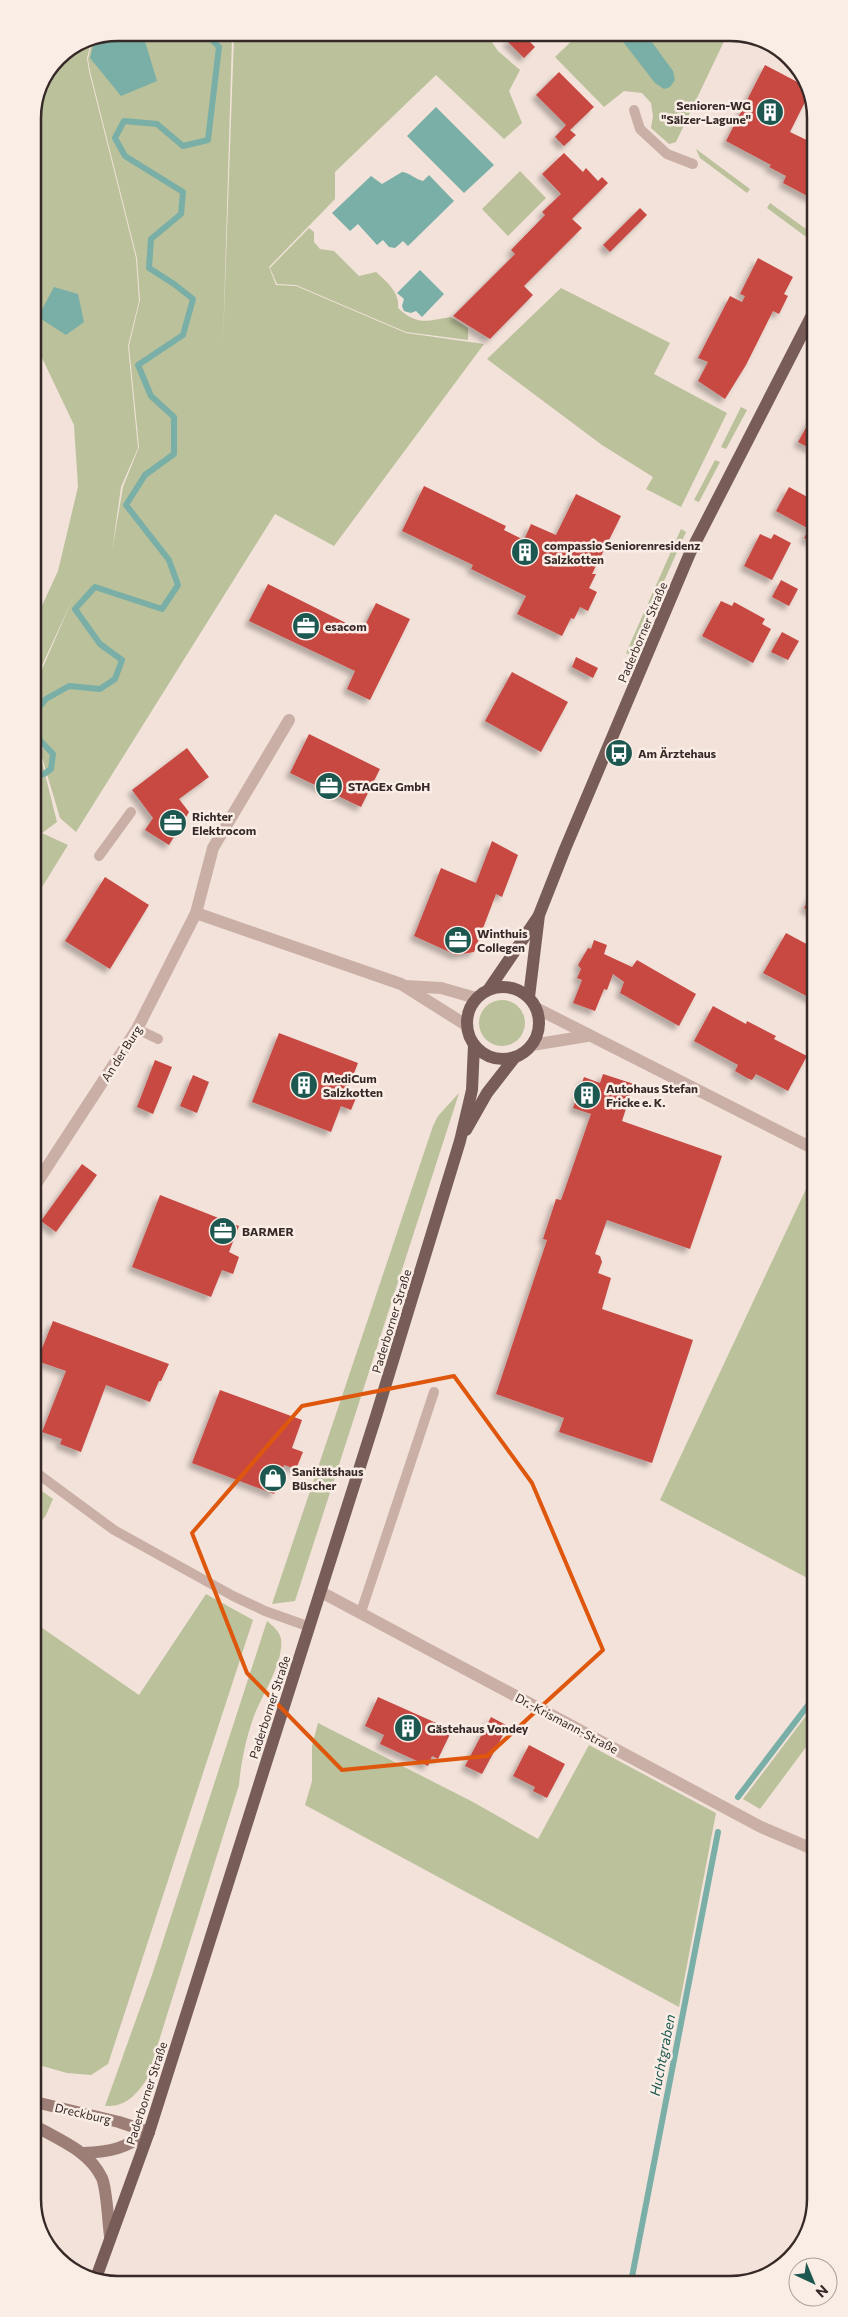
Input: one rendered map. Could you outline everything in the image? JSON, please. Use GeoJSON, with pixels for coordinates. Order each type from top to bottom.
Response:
{"type":"FeatureCollection","features":[{"type":"Feature","properties":{"kind":"main road","name":"Paderborner Straße"},"geometry":{"type":"LineString","coordinates":[[528,997],[540,915],[565,849],[690,553],[807,325]]}},
{"type":"Feature","properties":{"kind":"main road","name":"Paderborner Straße"},"geometry":{"type":"LineString","coordinates":[[476,998],[489,989],[540,915]]}},
{"type":"Feature","properties":{"kind":"main road"},"geometry":{"type":"LineString","coordinates":[[489,989],[510,987],[528,997],[536,1008],[539,1027],[532,1045]]}},
{"type":"Feature","properties":{"kind":"main road"},"geometry":{"type":"LineString","coordinates":[[466,1025],[470,1006],[476,998]]}},
{"type":"Feature","properties":{"kind":"main road","name":"Paderborner Straße"},"geometry":{"type":"LineString","coordinates":[[98,2273],[149,2132],[321,1592],[460,1141],[472,1090],[474,1045],[466,1025]]}},
{"type":"Feature","properties":{"kind":"main road"},"geometry":{"type":"LineString","coordinates":[[474,1045],[483,1053],[493,1058],[515,1057]]}},
{"type":"Feature","properties":{"kind":"main road","name":"Paderborner Straße"},"geometry":{"type":"LineString","coordinates":[[460,1141],[488,1093],[515,1057],[532,1045]]}},
{"type":"Feature","properties":{"kind":"street","name":"An der Burg"},"geometry":{"type":"LineString","coordinates":[[41,1176],[138,1029],[196,913],[213,848],[289,720]]}},
{"type":"Feature","properties":{"kind":"street"},"geometry":{"type":"LineString","coordinates":[[196,913],[405,986],[466,1025]]}},
{"type":"Feature","properties":{"kind":"street"},"geometry":{"type":"LineString","coordinates":[[405,986],[441,988],[476,998]]}},
{"type":"Feature","properties":{"kind":"street"},"geometry":{"type":"LineString","coordinates":[[536,1008],[587,1036],[807,1142]]}},
{"type":"Feature","properties":{"kind":"street"},"geometry":{"type":"LineString","coordinates":[[532,1045],[587,1036]]}},
{"type":"Feature","properties":{"kind":"street","name":"Dr.-Krismann-Straße"},"geometry":{"type":"LineString","coordinates":[[321,1592],[760,1827],[807,1847]]}},
{"type":"Feature","properties":{"kind":"street","name":"Dreckburg"},"geometry":{"type":"LineString","coordinates":[[41,2103],[119,2122],[149,2132]]}},
{"type":"Feature","properties":{"kind":"street"},"geometry":{"type":"LineString","coordinates":[[41,2129],[83,2153],[102,2179],[110,2236]]}},
{"type":"Feature","properties":{"kind":"street"},"geometry":{"type":"LineString","coordinates":[[83,2153],[108,2152],[128,2146],[149,2132]]}},
{"type":"Feature","properties":{"kind":"lane"},"geometry":{"type":"LineString","coordinates":[[634,110],[640,128],[667,154],[693,164]]}},
{"type":"Feature","properties":{"kind":"lane"},"geometry":{"type":"LineString","coordinates":[[99,856],[131,812]]}},
{"type":"Feature","properties":{"kind":"lane"},"geometry":{"type":"LineString","coordinates":[[138,1029],[158,1039]]}},
{"type":"Feature","properties":{"kind":"lane"},"geometry":{"type":"LineString","coordinates":[[361,1612],[434,1392]]}},
{"type":"Feature","properties":{"kind":"lane"},"geometry":{"type":"LineString","coordinates":[[41,1476],[114,1530],[233,1596],[265,1611],[310,1627]]}},
{"type":"Feature","properties":{"kind":"highlighted area"},"geometry":{"type":"Polygon","coordinates":[[[454,1376],[532,1483],[603,1650],[487,1756],[342,1770],[247,1673],[192,1533],[302,1406],[454,1376]]]}},
{"type":"Feature","properties":{"kind":"green space"},"geometry":{"type":"Polygon","coordinates":[[[118,41],[232,41],[223,344],[234,41],[491,41],[498,51],[520,70],[509,91],[522,123],[504,139],[436,75],[335,172],[335,199],[269,267],[276,285],[296,286],[406,333],[484,344],[334,546],[275,514],[76,832],[60,818],[41,754],[43,747],[41,744],[41,672],[73,598],[41,668],[41,608],[58,571],[78,487],[74,425],[41,356],[41,113],[49,84],[57,71],[67,60],[90,47],[87,58],[89,71],[136,258],[139,301],[128,346],[138,448],[121,487],[112,551],[123,487],[139,447],[129,346],[140,300],[137,258],[90,71],[88,59],[93,45],[118,41]]]}},
{"type":"Feature","properties":{"kind":"green space"},"geometry":{"type":"Polygon","coordinates":[[[572,41],[724,41],[676,142],[669,144],[651,128],[653,116],[651,103],[642,93],[624,91],[604,107],[555,57],[572,41]]]}},
{"type":"Feature","properties":{"kind":"green space"},"geometry":{"type":"Polygon","coordinates":[[[696,149],[750,189],[747,193],[700,158],[696,149]]]}},
{"type":"Feature","properties":{"kind":"green space"},"geometry":{"type":"Polygon","coordinates":[[[520,171],[546,198],[508,236],[482,209],[520,171]]]}},
{"type":"Feature","properties":{"kind":"green space"},"geometry":{"type":"Polygon","coordinates":[[[770,203],[807,230],[807,238],[767,208],[770,203]]]}},
{"type":"Feature","properties":{"kind":"green space"},"geometry":{"type":"Polygon","coordinates":[[[309,228],[314,232],[314,242],[320,249],[334,251],[359,276],[376,272],[385,280],[395,293],[398,308],[405,314],[411,318],[423,321],[451,317],[468,328],[468,340],[406,332],[296,285],[277,284],[270,268],[309,228]]]}},
{"type":"Feature","properties":{"kind":"green space"},"geometry":{"type":"Polygon","coordinates":[[[561,288],[670,343],[654,374],[727,413],[681,507],[646,489],[653,477],[602,445],[487,359],[561,288]]]}},
{"type":"Feature","properties":{"kind":"green space"},"geometry":{"type":"Polygon","coordinates":[[[741,407],[747,410],[726,449],[721,447],[741,407]]]}},
{"type":"Feature","properties":{"kind":"green space"},"geometry":{"type":"Polygon","coordinates":[[[715,460],[720,462],[699,502],[694,500],[715,460]]]}},
{"type":"Feature","properties":{"kind":"green space"},"geometry":{"type":"Polygon","coordinates":[[[681,529],[686,532],[631,655],[626,653],[681,529]]]}},
{"type":"Feature","properties":{"kind":"green space"},"geometry":{"type":"Polygon","coordinates":[[[41,758],[57,822],[42,833],[68,845],[41,889],[41,758]]]}},
{"type":"Feature","properties":{"kind":"green space"},"geometry":{"type":"Polygon","coordinates":[[[498,1000],[506,1000],[515,1004],[521,1010],[525,1023],[521,1036],[515,1042],[506,1046],[498,1046],[489,1042],[483,1036],[479,1027],[479,1019],[483,1010],[489,1004],[498,1000]]]}},
{"type":"Feature","properties":{"kind":"green space"},"geometry":{"type":"Polygon","coordinates":[[[459,1093],[295,1601],[272,1604],[433,1126],[438,1116],[459,1093]]]}},
{"type":"Feature","properties":{"kind":"green space"},"geometry":{"type":"Polygon","coordinates":[[[807,1187],[807,1578],[660,1500],[807,1187]]]}},
{"type":"Feature","properties":{"kind":"green space"},"geometry":{"type":"Polygon","coordinates":[[[41,1490],[53,1499],[41,1522],[41,1490]]]}},
{"type":"Feature","properties":{"kind":"green space"},"geometry":{"type":"Polygon","coordinates":[[[206,1594],[253,1620],[108,2064],[91,2075],[67,2073],[41,2066],[41,1627],[139,1695],[206,1594]]]}},
{"type":"Feature","properties":{"kind":"green space"},"geometry":{"type":"Polygon","coordinates":[[[267,1621],[276,1629],[281,1639],[279,1658],[251,1724],[244,1750],[239,1785],[147,2079],[130,2099],[112,2106],[105,2106],[152,1975],[267,1621]]]}},
{"type":"Feature","properties":{"kind":"green space"},"geometry":{"type":"Polygon","coordinates":[[[807,1715],[807,1746],[760,1809],[743,1799],[807,1715]]]}},
{"type":"Feature","properties":{"kind":"green space"},"geometry":{"type":"Polygon","coordinates":[[[318,1723],[473,1802],[538,1839],[589,1745],[716,1813],[679,2007],[305,1805],[312,1781],[312,1746],[318,1723]]]}},
{"type":"Feature","properties":{"kind":"water"},"geometry":{"type":"Polygon","coordinates":[[[118,41],[145,41],[157,81],[121,96],[90,58],[93,45],[118,41]]]}},
{"type":"Feature","properties":{"kind":"water"},"geometry":{"type":"Polygon","coordinates":[[[622,41],[651,41],[673,71],[675,80],[670,87],[664,89],[655,83],[622,41]]]}},
{"type":"Feature","properties":{"kind":"water"},"geometry":{"type":"Polygon","coordinates":[[[436,107],[494,165],[464,193],[407,136],[436,107]]]}},
{"type":"Feature","properties":{"kind":"water"},"geometry":{"type":"Polygon","coordinates":[[[402,172],[423,181],[429,175],[454,201],[408,246],[403,241],[395,248],[389,247],[383,240],[377,245],[358,224],[350,231],[332,213],[371,176],[382,184],[402,172]]]}},
{"type":"Feature","properties":{"kind":"water"},"geometry":{"type":"Polygon","coordinates":[[[420,270],[444,294],[422,317],[416,311],[411,313],[404,311],[402,306],[404,299],[397,293],[420,270]]]}},
{"type":"Feature","properties":{"kind":"water"},"geometry":{"type":"Polygon","coordinates":[[[54,287],[78,294],[84,322],[66,335],[41,319],[41,311],[54,287]]]}},
{"type":"Feature","properties":{"kind":"building"},"geometry":{"type":"Polygon","coordinates":[[[507,41],[529,41],[535,47],[524,58],[507,41]]]}},
{"type":"Feature","properties":{"kind":"building","name":"Senioren-WG \"Sälzer-Lagune\""},"geometry":{"type":"Polygon","coordinates":[[[765,65],[798,82],[805,102],[790,132],[807,140],[807,196],[783,183],[786,176],[769,167],[771,165],[726,141],[765,65]]]}},
{"type":"Feature","properties":{"kind":"building"},"geometry":{"type":"Polygon","coordinates":[[[559,72],[594,107],[570,130],[576,135],[564,146],[555,137],[566,125],[536,95],[559,72]]]}},
{"type":"Feature","properties":{"kind":"building"},"geometry":{"type":"Polygon","coordinates":[[[564,153],[583,172],[586,168],[598,181],[602,177],[608,183],[572,219],[582,228],[524,286],[533,295],[490,339],[453,316],[515,254],[511,250],[545,215],[542,212],[561,194],[542,174],[564,153]]]}},
{"type":"Feature","properties":{"kind":"building"},"geometry":{"type":"Polygon","coordinates":[[[640,208],[647,215],[610,252],[603,245],[640,208]]]}},
{"type":"Feature","properties":{"kind":"building"},"geometry":{"type":"Polygon","coordinates":[[[758,258],[793,277],[784,294],[788,296],[779,314],[773,311],[746,365],[725,399],[698,381],[708,362],[698,358],[730,296],[742,302],[745,296],[740,294],[758,258]]]}},
{"type":"Feature","properties":{"kind":"building"},"geometry":{"type":"Polygon","coordinates":[[[807,426],[807,447],[798,442],[807,426]]]}},
{"type":"Feature","properties":{"kind":"building","name":"compassio Seniorenresidenz Salzkotten"},"geometry":{"type":"Polygon","coordinates":[[[424,486],[506,526],[504,530],[524,540],[531,524],[556,535],[576,494],[621,516],[592,574],[596,574],[589,588],[597,592],[588,611],[580,607],[574,619],[571,618],[562,636],[517,614],[526,596],[471,569],[473,565],[402,531],[424,486]]]}},
{"type":"Feature","properties":{"kind":"building"},"geometry":{"type":"Polygon","coordinates":[[[789,487],[807,497],[807,528],[776,511],[789,487]]]}},
{"type":"Feature","properties":{"kind":"building"},"geometry":{"type":"Polygon","coordinates":[[[760,534],[771,539],[774,534],[791,543],[772,580],[744,566],[760,534]]]}},
{"type":"Feature","properties":{"kind":"building"},"geometry":{"type":"Polygon","coordinates":[[[781,580],[798,589],[789,606],[772,597],[781,580]]]}},
{"type":"Feature","properties":{"kind":"building"},"geometry":{"type":"Polygon","coordinates":[[[268,584],[362,631],[376,603],[410,619],[370,700],[347,689],[355,671],[249,621],[268,584]]]}},
{"type":"Feature","properties":{"kind":"building"},"geometry":{"type":"Polygon","coordinates":[[[721,601],[732,606],[734,602],[765,619],[762,624],[771,629],[753,663],[702,636],[721,601]]]}},
{"type":"Feature","properties":{"kind":"building"},"geometry":{"type":"Polygon","coordinates":[[[782,632],[799,641],[788,660],[771,652],[782,632]]]}},
{"type":"Feature","properties":{"kind":"building"},"geometry":{"type":"Polygon","coordinates":[[[576,657],[598,668],[593,678],[572,667],[576,657]]]}},
{"type":"Feature","properties":{"kind":"building"},"geometry":{"type":"Polygon","coordinates":[[[512,672],[568,702],[541,752],[485,721],[512,672]]]}},
{"type":"Feature","properties":{"kind":"building"},"geometry":{"type":"Polygon","coordinates":[[[309,734],[380,769],[361,807],[290,773],[309,734]]]}},
{"type":"Feature","properties":{"kind":"building"},"geometry":{"type":"Polygon","coordinates":[[[187,748],[209,777],[179,799],[189,812],[169,845],[145,830],[153,818],[132,790],[187,748]]]}},
{"type":"Feature","properties":{"kind":"building"},"geometry":{"type":"Polygon","coordinates":[[[492,841],[518,855],[502,897],[496,894],[474,952],[456,955],[414,936],[441,868],[476,883],[492,841]]]}},
{"type":"Feature","properties":{"kind":"building"},"geometry":{"type":"Polygon","coordinates":[[[105,877],[149,905],[110,969],[65,941],[105,877]]]}},
{"type":"Feature","properties":{"kind":"building"},"geometry":{"type":"Polygon","coordinates":[[[786,933],[807,944],[807,996],[763,973],[786,933]]]}},
{"type":"Feature","properties":{"kind":"building"},"geometry":{"type":"Polygon","coordinates":[[[594,940],[607,945],[604,954],[632,967],[637,960],[696,994],[679,1026],[620,993],[624,982],[613,974],[607,990],[604,989],[595,1011],[573,1003],[582,980],[577,978],[581,969],[578,965],[588,948],[591,949],[594,940]]]}},
{"type":"Feature","properties":{"kind":"building"},"geometry":{"type":"Polygon","coordinates":[[[713,1006],[746,1024],[747,1021],[776,1036],[774,1039],[807,1056],[788,1091],[756,1074],[752,1080],[747,1078],[735,1071],[738,1065],[694,1041],[713,1006]]]}},
{"type":"Feature","properties":{"kind":"building","name":"MediCum Salzkotten"},"geometry":{"type":"Polygon","coordinates":[[[279,1033],[358,1063],[348,1089],[358,1093],[351,1110],[341,1106],[331,1132],[252,1102],[279,1033]]]}},
{"type":"Feature","properties":{"kind":"building"},"geometry":{"type":"Polygon","coordinates":[[[155,1060],[172,1067],[153,1114],[137,1107],[155,1060]]]}},
{"type":"Feature","properties":{"kind":"building"},"geometry":{"type":"Polygon","coordinates":[[[603,1074],[634,1084],[622,1121],[722,1156],[690,1249],[607,1220],[595,1254],[600,1256],[602,1262],[598,1273],[611,1278],[602,1309],[693,1340],[652,1463],[559,1432],[564,1418],[496,1394],[547,1240],[543,1239],[556,1199],[561,1200],[591,1114],[573,1108],[584,1077],[600,1083],[603,1074]]]}},
{"type":"Feature","properties":{"kind":"building"},"geometry":{"type":"Polygon","coordinates":[[[193,1075],[209,1082],[197,1113],[180,1106],[193,1075]]]}},
{"type":"Feature","properties":{"kind":"building"},"geometry":{"type":"Polygon","coordinates":[[[82,1164],[97,1175],[56,1232],[41,1221],[82,1164]]]}},
{"type":"Feature","properties":{"kind":"building"},"geometry":{"type":"Polygon","coordinates":[[[160,1195],[239,1226],[229,1252],[239,1257],[233,1274],[222,1270],[211,1297],[132,1267],[160,1195]]]}},
{"type":"Feature","properties":{"kind":"building"},"geometry":{"type":"Polygon","coordinates":[[[53,1321],[169,1364],[150,1402],[106,1385],[81,1452],[60,1444],[62,1439],[42,1432],[66,1371],[41,1362],[41,1351],[53,1321]]]}},
{"type":"Feature","properties":{"kind":"building"},"geometry":{"type":"Polygon","coordinates":[[[220,1390],[302,1420],[292,1448],[303,1452],[296,1469],[284,1465],[274,1494],[192,1463],[220,1390]]]}},
{"type":"Feature","properties":{"kind":"building","name":"Gästehaus Vondey"},"geometry":{"type":"Polygon","coordinates":[[[378,1697],[452,1730],[438,1759],[432,1756],[428,1766],[380,1744],[384,1735],[365,1726],[378,1697]]]}},
{"type":"Feature","properties":{"kind":"building"},"geometry":{"type":"Polygon","coordinates":[[[491,1717],[508,1726],[482,1774],[465,1766],[491,1717]]]}},
{"type":"Feature","properties":{"kind":"building"},"geometry":{"type":"Polygon","coordinates":[[[529,1745],[565,1764],[547,1798],[533,1791],[535,1787],[513,1776],[529,1745]]]}},
{"type":"Feature","properties":{"kind":"waterway"},"geometry":{"type":"LineString","coordinates":[[41,705],[46,699],[69,686],[100,689],[115,679],[122,660],[100,644],[75,609],[95,587],[162,609],[178,585],[169,560],[126,505],[145,475],[174,454],[174,417],[151,396],[138,365],[183,335],[193,299],[149,268],[151,239],[181,214],[183,192],[125,156],[115,138],[124,121],[157,124],[183,146],[208,140],[219,47],[213,41]]}},
{"type":"Feature","properties":{"kind":"waterway"},"geometry":{"type":"LineString","coordinates":[[41,741],[53,754],[51,769],[41,774]]}},
{"type":"Feature","properties":{"kind":"waterway","name":"Huchtgraben"},"geometry":{"type":"LineString","coordinates":[[738,1797],[807,1706]]}},
{"type":"Feature","properties":{"kind":"waterway","name":"Huchtgraben"},"geometry":{"type":"LineString","coordinates":[[632,2276],[718,1832]]}},
{"type":"Feature","properties":{"kind":"place","name":"Senioren-WG \"Sälzer-Lagune\""},"geometry":{"type":"Point","coordinates":[770,112]}},
{"type":"Feature","properties":{"kind":"place","name":"compassio Seniorenresidenz Salzkotten"},"geometry":{"type":"Point","coordinates":[525,552]}},
{"type":"Feature","properties":{"kind":"place","name":"esacom"},"geometry":{"type":"Point","coordinates":[306,626]}},
{"type":"Feature","properties":{"kind":"place","name":"Am Ärztehaus"},"geometry":{"type":"Point","coordinates":[619,753]}},
{"type":"Feature","properties":{"kind":"place","name":"STAGEx GmbH"},"geometry":{"type":"Point","coordinates":[329,786]}},
{"type":"Feature","properties":{"kind":"place","name":"Richter Elektrocom"},"geometry":{"type":"Point","coordinates":[173,823]}},
{"type":"Feature","properties":{"kind":"place","name":"Winthuis Collegen"},"geometry":{"type":"Point","coordinates":[458,940]}},
{"type":"Feature","properties":{"kind":"place","name":"MediCum Salzkotten"},"geometry":{"type":"Point","coordinates":[304,1085]}},
{"type":"Feature","properties":{"kind":"place","name":"Autohaus Stefan Fricke e. K."},"geometry":{"type":"Point","coordinates":[587,1095]}},
{"type":"Feature","properties":{"kind":"place","name":"BARMER"},"geometry":{"type":"Point","coordinates":[223,1231]}},
{"type":"Feature","properties":{"kind":"place","name":"Sanitätshaus Büscher"},"geometry":{"type":"Point","coordinates":[273,1478]}},
{"type":"Feature","properties":{"kind":"place","name":"Gästehaus Vondey"},"geometry":{"type":"Point","coordinates":[408,1728]}}]}
